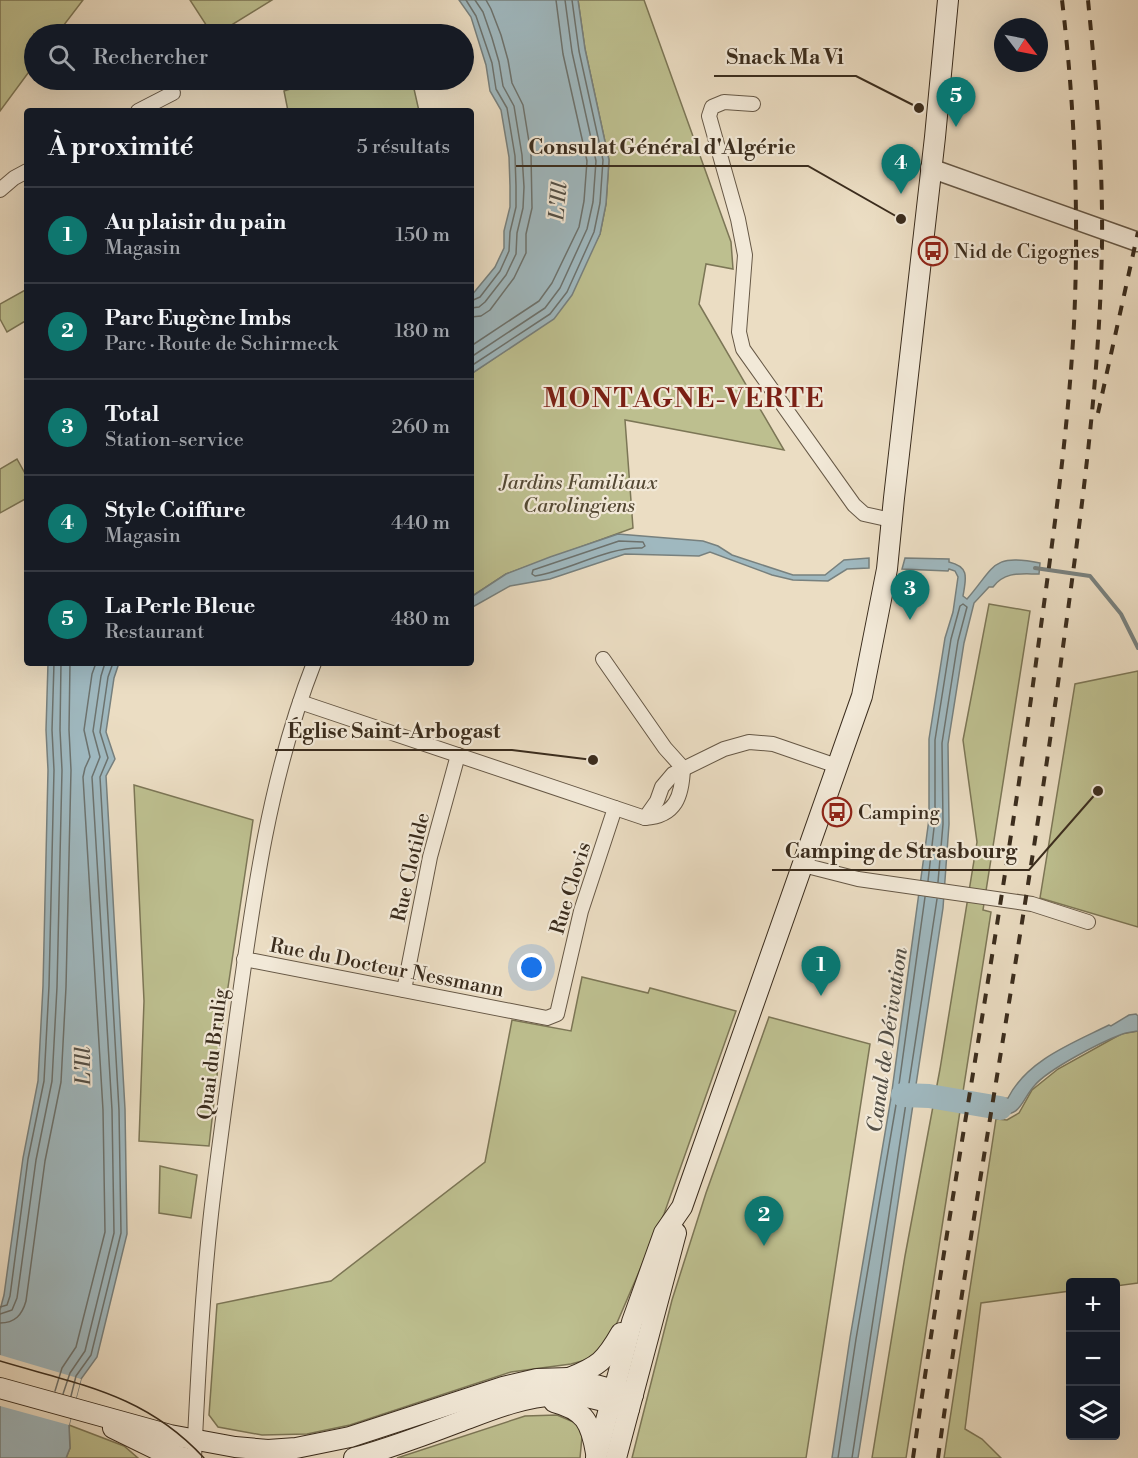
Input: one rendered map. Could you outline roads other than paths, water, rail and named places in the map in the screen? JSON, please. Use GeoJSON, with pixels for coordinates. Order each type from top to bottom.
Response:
{"type":"FeatureCollection","features":[{"type":"Feature","properties":{"kind":"main road"},"geometry":{"type":"LineString","coordinates":[[603,1457],[689,1186],[862,696],[887,569],[948,0]]}},
{"type":"Feature","properties":{"kind":"main road"},"geometry":{"type":"LineString","coordinates":[[621,1399],[639,1301],[664,1233],[682,1207]]}},
{"type":"Feature","properties":{"kind":"main road"},"geometry":{"type":"LineString","coordinates":[[0,1388],[170,1435],[195,1449],[296,1448],[350,1437],[520,1382],[569,1378],[598,1365],[606,1358],[639,1301]]}},
{"type":"Feature","properties":{"kind":"main road"},"geometry":{"type":"LineString","coordinates":[[569,1378],[621,1399]]}},
{"type":"Feature","properties":{"kind":"main road"},"geometry":{"type":"LineString","coordinates":[[354,1458],[509,1403],[536,1397],[558,1395],[621,1399]]}},
{"type":"Feature","properties":{"kind":"main road"},"geometry":{"type":"LineString","coordinates":[[536,1397],[580,1412],[603,1457]]}},
{"type":"Feature","properties":{"kind":"main road"},"geometry":{"type":"LineString","coordinates":[[79,1409],[162,1452],[185,1458]]}},
{"type":"Feature","properties":{"kind":"street"},"geometry":{"type":"LineString","coordinates":[[144,108],[173,93]]}},
{"type":"Feature","properties":{"kind":"street"},"geometry":{"type":"LineString","coordinates":[[753,104],[724,102],[712,106],[709,116],[738,219],[745,255],[739,332],[742,349],[854,505],[864,514],[891,520]]}},
{"type":"Feature","properties":{"kind":"street"},"geometry":{"type":"LineString","coordinates":[[930,168],[1138,242]]}},
{"type":"Feature","properties":{"kind":"street"},"geometry":{"type":"LineString","coordinates":[[0,190],[24,173]]}},
{"type":"Feature","properties":{"kind":"street"},"geometry":{"type":"LineString","coordinates":[[603,659],[665,748],[683,768]]}},
{"type":"Feature","properties":{"kind":"street","name":"Quai du Brulig"},"geometry":{"type":"LineString","coordinates":[[195,1449],[202,1317],[211,1214],[244,960],[269,810],[300,702],[313,666]]}},
{"type":"Feature","properties":{"kind":"street"},"geometry":{"type":"LineString","coordinates":[[300,702],[645,818],[657,801],[667,780],[683,768],[724,749],[749,742],[760,741],[837,766]]}},
{"type":"Feature","properties":{"kind":"street","name":"Rue Clotilde"},"geometry":{"type":"LineString","coordinates":[[404,990],[430,857],[458,755]]}},
{"type":"Feature","properties":{"kind":"street","name":"Rue Clovis"},"geometry":{"type":"LineString","coordinates":[[557,1014],[581,911],[615,808]]}},
{"type":"Feature","properties":{"kind":"street"},"geometry":{"type":"LineString","coordinates":[[803,865],[850,878],[1032,904],[1088,922]]}},
{"type":"Feature","properties":{"kind":"street","name":"Rue du Docteur Nessmann"},"geometry":{"type":"LineString","coordinates":[[244,960],[547,1018],[557,1014]]}},
{"type":"Feature","properties":{"kind":"street"},"geometry":{"type":"LineString","coordinates":[[125,1434],[153,1458]]}},
{"type":"Feature","properties":{"kind":"water","name":"L'Ill"},"geometry":{"type":"Polygon","coordinates":[[[459,0],[578,0],[585,49],[609,160],[606,204],[600,234],[572,295],[554,319],[474,372],[474,292],[495,267],[504,248],[504,231],[510,207],[510,186],[509,157],[501,110],[490,91],[486,65],[471,17],[459,0]]]}},
{"type":"Feature","properties":{"kind":"water"},"geometry":{"type":"Polygon","coordinates":[[[618,534],[703,541],[718,546],[732,555],[793,575],[825,575],[844,560],[869,558],[869,568],[847,569],[828,581],[793,580],[772,575],[710,552],[699,556],[625,554],[550,579],[510,586],[474,606],[474,595],[506,574],[618,534]]]}},
{"type":"Feature","properties":{"kind":"water"},"geometry":{"type":"Polygon","coordinates":[[[905,558],[949,559],[949,562],[960,567],[965,574],[963,596],[967,599],[996,565],[1012,560],[1040,563],[1039,574],[1008,576],[993,587],[989,587],[974,603],[964,643],[948,744],[949,824],[943,908],[858,1458],[832,1458],[891,1098],[929,819],[929,739],[945,638],[953,612],[958,577],[955,571],[949,569],[948,571],[902,569],[905,558]]]}},
{"type":"Feature","properties":{"kind":"water","name":"L'Ill"},"geometry":{"type":"Polygon","coordinates":[[[48,666],[118,666],[106,732],[115,759],[106,776],[125,1109],[127,1234],[97,1357],[81,1379],[69,1425],[70,1448],[66,1458],[0,1458],[0,1310],[23,1158],[38,1081],[43,986],[48,770],[46,730],[48,666]]]}},
{"type":"Feature","properties":{"kind":"water"},"geometry":{"type":"Polygon","coordinates":[[[1136,1014],[1138,1031],[1124,1033],[1063,1064],[1035,1085],[1017,1110],[1012,1113],[998,1114],[1001,1099],[1008,1098],[1016,1085],[1039,1063],[1081,1039],[1129,1015],[1136,1014]]]}},
{"type":"Feature","properties":{"kind":"waterway"},"geometry":{"type":"LineString","coordinates":[[1035,568],[1090,576],[1121,614],[1138,648]]}},
{"type":"Feature","properties":{"kind":"waterway"},"geometry":{"type":"LineString","coordinates":[[903,1095],[929,1096],[1000,1108]]}},
{"type":"Feature","properties":{"kind":"tram line"},"geometry":{"type":"LineString","coordinates":[[0,1361],[110,1394],[158,1419],[182,1436],[204,1458]]}},
{"type":"Feature","properties":{"kind":"railway"},"geometry":{"type":"LineString","coordinates":[[913,1458],[1023,755],[1064,449],[1074,324],[1076,202],[1073,122],[1062,0]]}},
{"type":"Feature","properties":{"kind":"railway"},"geometry":{"type":"LineString","coordinates":[[938,1458],[967,1261],[1046,768],[1093,403],[1102,243],[1098,122],[1088,0]]}},
{"type":"Feature","properties":{"kind":"railway"},"geometry":{"type":"LineString","coordinates":[[1098,413],[1138,232]]}},
{"type":"Feature","properties":{"kind":"place","name":"Snack Ma Vi"},"geometry":{"type":"Point","coordinates":[919,108]}},
{"type":"Feature","properties":{"kind":"place","name":"La Perle Bleue"},"geometry":{"type":"Point","coordinates":[956,127]}},
{"type":"Feature","properties":{"kind":"place","name":"Style Coiffure"},"geometry":{"type":"Point","coordinates":[901,194]}},
{"type":"Feature","properties":{"kind":"place","name":"Consulat Général d'Algérie"},"geometry":{"type":"Point","coordinates":[901,219]}},
{"type":"Feature","properties":{"kind":"place","name":"Nid de Cigognes"},"geometry":{"type":"Point","coordinates":[933,251]}},
{"type":"Feature","properties":{"kind":"place","name":"Total"},"geometry":{"type":"Point","coordinates":[910,620]}},
{"type":"Feature","properties":{"kind":"place","name":"Église Saint-Arbogast"},"geometry":{"type":"Point","coordinates":[593,760]}},
{"type":"Feature","properties":{"kind":"place","name":"Camping de Strasbourg"},"geometry":{"type":"Point","coordinates":[1098,791]}},
{"type":"Feature","properties":{"kind":"place","name":"Camping"},"geometry":{"type":"Point","coordinates":[837,812]}},
{"type":"Feature","properties":{"kind":"place","name":"Au plaisir du pain"},"geometry":{"type":"Point","coordinates":[821,996]}},
{"type":"Feature","properties":{"kind":"place","name":"Parc Eugène Imbs"},"geometry":{"type":"Point","coordinates":[764,1246]}},
{"type":"Feature","properties":{"kind":"district","name":"MONTAGNE-VERTE"},"geometry":{"type":"Point","coordinates":[684,398]}},
{"type":"Feature","properties":{"kind":"park label","name":"Jardins Familiaux Carolingiens"},"geometry":{"type":"Point","coordinates":[579,494]}},
{"type":"Feature","properties":{"kind":"water label","name":"Canal de Dérivation"},"geometry":{"type":"Point","coordinates":[887,1040]}}]}
